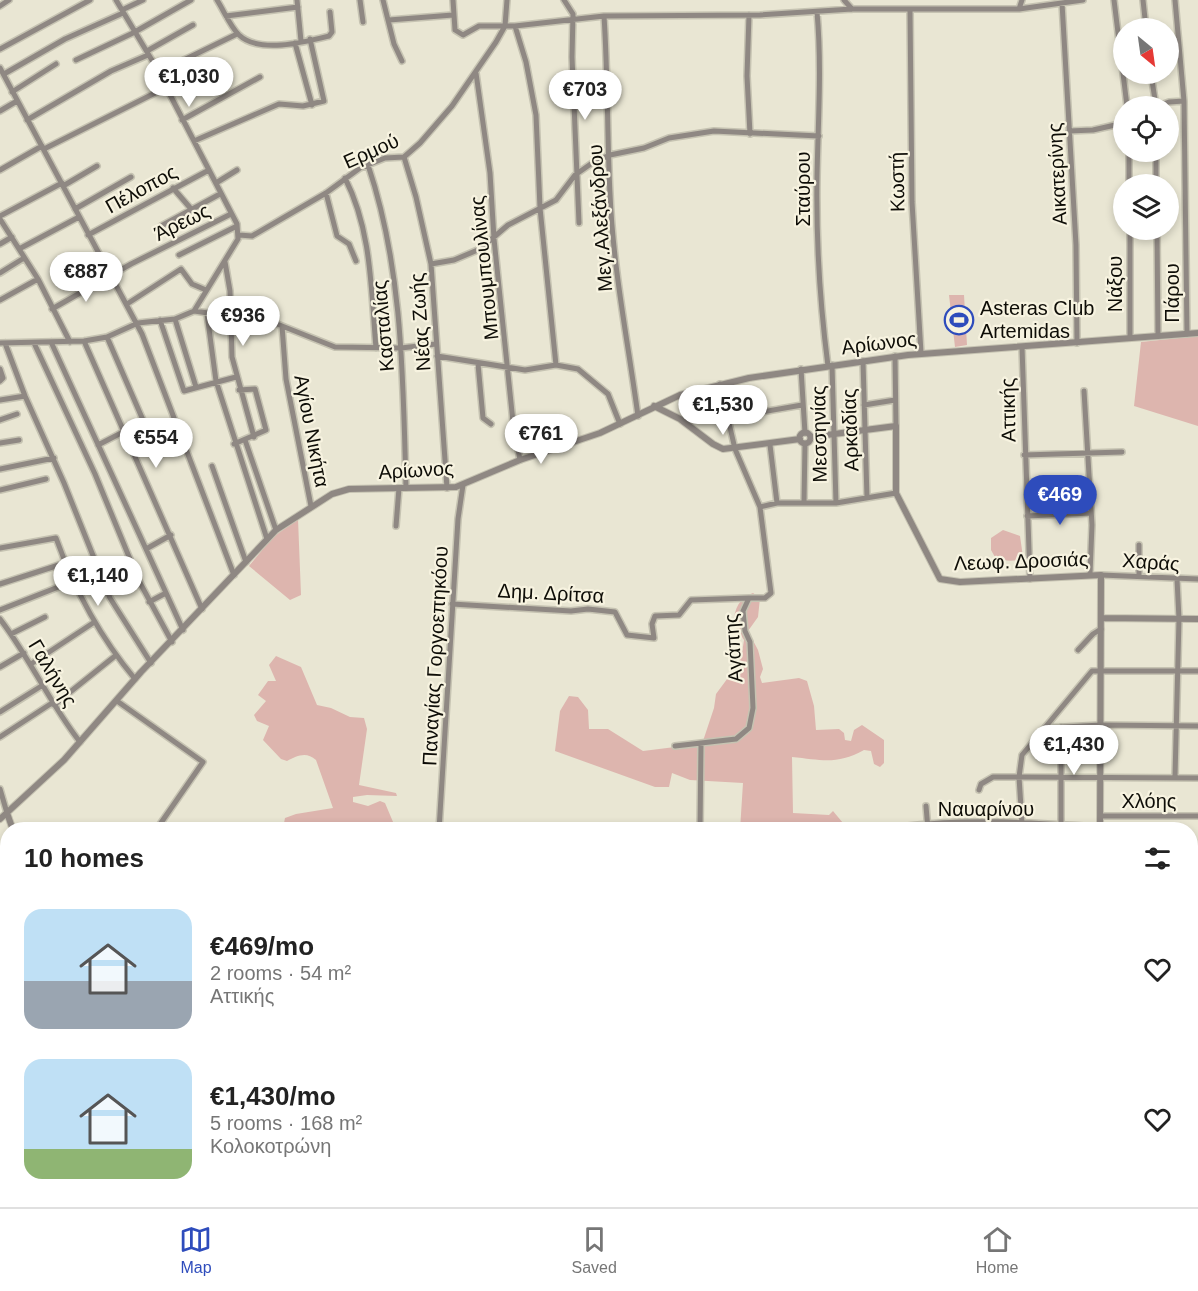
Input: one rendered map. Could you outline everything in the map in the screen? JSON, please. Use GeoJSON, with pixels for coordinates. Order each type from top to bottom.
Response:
{"type":"FeatureCollection","features":[{"type":"Feature","properties":{"kind":"street"},"geometry":{"type":"LineString","coordinates":[[0,6],[9,0]]}},
{"type":"Feature","properties":{"kind":"street"},"geometry":{"type":"LineString","coordinates":[[0,49],[90,0]]}},
{"type":"Feature","properties":{"kind":"street"},"geometry":{"type":"LineString","coordinates":[[116,0],[133,33],[148,53],[216,183],[237,226],[239,235],[194,311],[175,319],[138,323],[107,337],[84,341],[3,343],[54,458],[110,598],[151,663]]}},
{"type":"Feature","properties":{"kind":"street"},"geometry":{"type":"LineString","coordinates":[[4,74],[65,39],[142,0]]}},
{"type":"Feature","properties":{"kind":"street"},"geometry":{"type":"LineString","coordinates":[[76,60],[133,33],[191,0]]}},
{"type":"Feature","properties":{"kind":"street"},"geometry":{"type":"LineString","coordinates":[[217,0],[237,34],[259,45],[298,42],[332,33],[330,12]]}},
{"type":"Feature","properties":{"kind":"street"},"geometry":{"type":"LineString","coordinates":[[297,0],[298,42],[312,105]]}},
{"type":"Feature","properties":{"kind":"street"},"geometry":{"type":"LineString","coordinates":[[360,0],[363,22]]}},
{"type":"Feature","properties":{"kind":"street"},"geometry":{"type":"LineString","coordinates":[[383,0],[394,44],[402,61]]}},
{"type":"Feature","properties":{"kind":"street"},"geometry":{"type":"LineString","coordinates":[[453,0],[455,30],[463,35],[479,26],[515,26],[604,16],[749,15],[852,9],[1019,9],[1083,0]]}},
{"type":"Feature","properties":{"kind":"street"},"geometry":{"type":"LineString","coordinates":[[505,26],[507,0]]}},
{"type":"Feature","properties":{"kind":"street"},"geometry":{"type":"LineString","coordinates":[[564,0],[572,9],[579,223]]}},
{"type":"Feature","properties":{"kind":"street"},"geometry":{"type":"LineString","coordinates":[[844,0],[852,9]]}},
{"type":"Feature","properties":{"kind":"street"},"geometry":{"type":"LineString","coordinates":[[1019,9],[1022,0]]}},
{"type":"Feature","properties":{"kind":"street"},"geometry":{"type":"LineString","coordinates":[[1114,0],[1126,96]]}},
{"type":"Feature","properties":{"kind":"street"},"geometry":{"type":"LineString","coordinates":[[1143,0],[1145,18]]}},
{"type":"Feature","properties":{"kind":"street","name":"Πάρου"},"geometry":{"type":"LineString","coordinates":[[1175,0],[1184,101],[1187,334]]}},
{"type":"Feature","properties":{"kind":"street","name":"Αικατερίνης"},"geometry":{"type":"LineString","coordinates":[[1062,3],[1076,245],[1077,343]]}},
{"type":"Feature","properties":{"kind":"street"},"geometry":{"type":"LineString","coordinates":[[226,16],[298,7]]}},
{"type":"Feature","properties":{"kind":"street","name":"Κωστή"},"geometry":{"type":"LineString","coordinates":[[910,10],[912,202],[921,353]]}},
{"type":"Feature","properties":{"kind":"street","name":"Σταύρου"},"geometry":{"type":"LineString","coordinates":[[817,12],[820,44],[818,226],[822,316],[830,365]]}},
{"type":"Feature","properties":{"kind":"street"},"geometry":{"type":"LineString","coordinates":[[389,20],[453,15]]}},
{"type":"Feature","properties":{"kind":"street"},"geometry":{"type":"LineString","coordinates":[[749,15],[747,76],[750,134]]}},
{"type":"Feature","properties":{"kind":"street","name":"Μεγ.Αλεξάνδρου"},"geometry":{"type":"LineString","coordinates":[[604,16],[614,234],[623,324],[638,416]]}},
{"type":"Feature","properties":{"kind":"street"},"geometry":{"type":"LineString","coordinates":[[27,120],[111,70],[148,53],[193,25]]}},
{"type":"Feature","properties":{"kind":"street","name":"Ερμού"},"geometry":{"type":"LineString","coordinates":[[239,235],[252,236],[326,193],[345,178],[368,165],[385,158],[404,157],[434,128],[476,73],[505,26]]}},
{"type":"Feature","properties":{"kind":"street"},"geometry":{"type":"LineString","coordinates":[[515,26],[526,62],[536,116],[540,208],[556,365]]}},
{"type":"Feature","properties":{"kind":"street"},"geometry":{"type":"LineString","coordinates":[[157,73],[237,34]]}},
{"type":"Feature","properties":{"kind":"street"},"geometry":{"type":"LineString","coordinates":[[194,141],[279,104],[312,105],[324,101],[325,96],[310,39]]}},
{"type":"Feature","properties":{"kind":"street"},"geometry":{"type":"LineString","coordinates":[[12,92],[56,64]]}},
{"type":"Feature","properties":{"kind":"street"},"geometry":{"type":"LineString","coordinates":[[0,68],[88,235],[138,323],[234,575]]}},
{"type":"Feature","properties":{"kind":"street","name":"Μπουμπουλίνας"},"geometry":{"type":"LineString","coordinates":[[476,73],[490,173],[494,239],[513,422],[520,460]]}},
{"type":"Feature","properties":{"kind":"street"},"geometry":{"type":"LineString","coordinates":[[182,120],[260,76]]}},
{"type":"Feature","properties":{"kind":"street"},"geometry":{"type":"LineString","coordinates":[[0,86],[8,81]]}},
{"type":"Feature","properties":{"kind":"street"},"geometry":{"type":"LineString","coordinates":[[0,170],[165,88]]}},
{"type":"Feature","properties":{"kind":"street"},"geometry":{"type":"LineString","coordinates":[[0,111],[17,101]]}},
{"type":"Feature","properties":{"kind":"street"},"geometry":{"type":"LineString","coordinates":[[1179,101],[1184,101]]}},
{"type":"Feature","properties":{"kind":"street"},"geometry":{"type":"LineString","coordinates":[[1069,131],[1093,130],[1113,125]]}},
{"type":"Feature","properties":{"kind":"street"},"geometry":{"type":"LineString","coordinates":[[431,264],[466,255],[494,239],[508,225],[556,200],[576,175],[595,161],[610,155],[644,148],[669,138],[690,134],[734,131],[750,134],[819,136]]}},
{"type":"Feature","properties":{"kind":"street","name":"Νέας Ζωής"},"geometry":{"type":"LineString","coordinates":[[404,157],[417,197],[431,264],[447,488]]}},
{"type":"Feature","properties":{"kind":"street","name":"Κασταλίας"},"geometry":{"type":"LineString","coordinates":[[368,165],[392,254],[401,348],[402,488],[396,526]]}},
{"type":"Feature","properties":{"kind":"street"},"geometry":{"type":"LineString","coordinates":[[70,342],[38,279],[0,217],[98,166]]}},
{"type":"Feature","properties":{"kind":"street","name":"Πέλοπος"},"geometry":{"type":"LineString","coordinates":[[88,235],[209,170]]}},
{"type":"Feature","properties":{"kind":"street"},"geometry":{"type":"LineString","coordinates":[[216,183],[237,170]]}},
{"type":"Feature","properties":{"kind":"street"},"geometry":{"type":"LineString","coordinates":[[75,209],[130,177]]}},
{"type":"Feature","properties":{"kind":"street"},"geometry":{"type":"LineString","coordinates":[[345,178],[359,216],[370,266],[376,348]]}},
{"type":"Feature","properties":{"kind":"street"},"geometry":{"type":"LineString","coordinates":[[173,188],[192,210]]}},
{"type":"Feature","properties":{"kind":"street"},"geometry":{"type":"LineString","coordinates":[[326,193],[337,236],[349,244],[356,261]]}},
{"type":"Feature","properties":{"kind":"street"},"geometry":{"type":"LineString","coordinates":[[160,226],[220,194]]}},
{"type":"Feature","properties":{"kind":"street","name":"Άρεως"},"geometry":{"type":"LineString","coordinates":[[52,309],[110,275],[231,214]]}},
{"type":"Feature","properties":{"kind":"street"},"geometry":{"type":"LineString","coordinates":[[19,249],[79,217]]}},
{"type":"Feature","properties":{"kind":"street"},"geometry":{"type":"LineString","coordinates":[[179,255],[237,226]]}},
{"type":"Feature","properties":{"kind":"street"},"geometry":{"type":"LineString","coordinates":[[0,244],[12,237]]}},
{"type":"Feature","properties":{"kind":"street","name":"Νάξου"},"geometry":{"type":"LineString","coordinates":[[1130,240],[1130,338]]}},
{"type":"Feature","properties":{"kind":"street"},"geometry":{"type":"LineString","coordinates":[[1157,240],[1158,336]]}},
{"type":"Feature","properties":{"kind":"street"},"geometry":{"type":"LineString","coordinates":[[0,273],[24,258]]}},
{"type":"Feature","properties":{"kind":"street"},"geometry":{"type":"LineString","coordinates":[[225,262],[232,357],[254,437]]}},
{"type":"Feature","properties":{"kind":"street"},"geometry":{"type":"LineString","coordinates":[[127,304],[181,269],[192,284],[206,290]]}},
{"type":"Feature","properties":{"kind":"street"},"geometry":{"type":"LineString","coordinates":[[0,300],[38,279]]}},
{"type":"Feature","properties":{"kind":"street"},"geometry":{"type":"LineString","coordinates":[[194,311],[282,326],[327,345],[401,348],[436,344]]}},
{"type":"Feature","properties":{"kind":"street"},"geometry":{"type":"LineString","coordinates":[[207,315],[216,381],[234,444],[267,539]]}},
{"type":"Feature","properties":{"kind":"street"},"geometry":{"type":"LineString","coordinates":[[175,319],[196,387]]}},
{"type":"Feature","properties":{"kind":"street"},"geometry":{"type":"LineString","coordinates":[[160,320],[184,390],[187,392],[196,387],[236,377]]}},
{"type":"Feature","properties":{"kind":"street","name":"Αγίου Νικήτα"},"geometry":{"type":"LineString","coordinates":[[282,326],[286,379],[311,506]]}},
{"type":"Feature","properties":{"kind":"street","name":"Αρίωνος"},"geometry":{"type":"LineString","coordinates":[[0,819],[80,742],[135,679],[276,530],[311,506],[340,491],[447,488],[463,485],[520,460],[620,424],[680,395],[720,384],[801,369],[921,353],[1198,333]]}},
{"type":"Feature","properties":{"kind":"street"},"geometry":{"type":"LineString","coordinates":[[107,337],[156,450]]}},
{"type":"Feature","properties":{"kind":"street"},"geometry":{"type":"LineString","coordinates":[[84,341],[202,609]]}},
{"type":"Feature","properties":{"kind":"street"},"geometry":{"type":"LineString","coordinates":[[51,342],[183,630]]}},
{"type":"Feature","properties":{"kind":"street"},"geometry":{"type":"LineString","coordinates":[[34,343],[149,602],[172,642]]}},
{"type":"Feature","properties":{"kind":"street","name":"Αττικής"},"geometry":{"type":"LineString","coordinates":[[1022,347],[1030,579]]}},
{"type":"Feature","properties":{"kind":"street"},"geometry":{"type":"LineString","coordinates":[[437,356],[525,370],[556,365],[578,369],[593,380],[611,399],[620,424]]}},
{"type":"Feature","properties":{"kind":"street"},"geometry":{"type":"LineString","coordinates":[[804,502],[803,441],[808,435],[896,426],[894,356]]}},
{"type":"Feature","properties":{"kind":"street","name":"Αρκαδίας"},"geometry":{"type":"LineString","coordinates":[[863,361],[867,498]]}},
{"type":"Feature","properties":{"kind":"street"},"geometry":{"type":"LineString","coordinates":[[478,364],[483,418],[490,424]]}},
{"type":"Feature","properties":{"kind":"street","name":"Μεσσηνίας"},"geometry":{"type":"LineString","coordinates":[[830,365],[836,503]]}},
{"type":"Feature","properties":{"kind":"street"},"geometry":{"type":"LineString","coordinates":[[0,369],[3,378],[0,381]]}},
{"type":"Feature","properties":{"kind":"street"},"geometry":{"type":"LineString","coordinates":[[801,369],[802,405],[808,435]]}},
{"type":"Feature","properties":{"kind":"street"},"geometry":{"type":"LineString","coordinates":[[720,384],[735,449],[760,507],[777,503],[836,503],[896,493]]}},
{"type":"Feature","properties":{"kind":"street"},"geometry":{"type":"LineString","coordinates":[[234,444],[266,430],[256,390],[252,387],[240,390]]}},
{"type":"Feature","properties":{"kind":"street"},"geometry":{"type":"LineString","coordinates":[[1084,391],[1091,513],[1090,574]]}},
{"type":"Feature","properties":{"kind":"street"},"geometry":{"type":"LineString","coordinates":[[0,400],[25,396]]}},
{"type":"Feature","properties":{"kind":"street"},"geometry":{"type":"LineString","coordinates":[[864,405],[895,400]]}},
{"type":"Feature","properties":{"kind":"street"},"geometry":{"type":"LineString","coordinates":[[728,418],[802,405]]}},
{"type":"Feature","properties":{"kind":"street"},"geometry":{"type":"LineString","coordinates":[[654,406],[685,422],[713,444],[735,449],[803,441]]}},
{"type":"Feature","properties":{"kind":"street"},"geometry":{"type":"LineString","coordinates":[[0,420],[17,414]]}},
{"type":"Feature","properties":{"kind":"street","name":"Λεωφ. Δροσιάς"},"geometry":{"type":"LineString","coordinates":[[896,426],[896,493],[940,579],[960,582],[1101,575]]}},
{"type":"Feature","properties":{"kind":"street"},"geometry":{"type":"LineString","coordinates":[[98,445],[125,430]]}},
{"type":"Feature","properties":{"kind":"street"},"geometry":{"type":"LineString","coordinates":[[0,443],[19,440]]}},
{"type":"Feature","properties":{"kind":"street"},"geometry":{"type":"LineString","coordinates":[[245,440],[276,530]]}},
{"type":"Feature","properties":{"kind":"street"},"geometry":{"type":"LineString","coordinates":[[770,445],[777,503]]}},
{"type":"Feature","properties":{"kind":"street"},"geometry":{"type":"LineString","coordinates":[[1024,455],[1122,452]]}},
{"type":"Feature","properties":{"kind":"street"},"geometry":{"type":"LineString","coordinates":[[0,469],[54,458]]}},
{"type":"Feature","properties":{"kind":"street"},"geometry":{"type":"LineString","coordinates":[[212,466],[246,562]]}},
{"type":"Feature","properties":{"kind":"street"},"geometry":{"type":"LineString","coordinates":[[0,490],[46,479]]}},
{"type":"Feature","properties":{"kind":"street","name":"Παναγίας Γοργοεπηκόου"},"geometry":{"type":"LineString","coordinates":[[439,822],[452,604],[463,485]]}},
{"type":"Feature","properties":{"kind":"street","name":"Αγάπης"},"geometry":{"type":"LineString","coordinates":[[675,746],[701,745],[736,739],[749,728],[752,719],[750,642],[745,631],[743,611],[749,598],[767,597],[771,593],[760,507]]}},
{"type":"Feature","properties":{"kind":"street"},"geometry":{"type":"LineString","coordinates":[[1027,516],[1091,513]]}},
{"type":"Feature","properties":{"kind":"street"},"geometry":{"type":"LineString","coordinates":[[146,549],[171,535]]}},
{"type":"Feature","properties":{"kind":"street"},"geometry":{"type":"LineString","coordinates":[[0,548],[56,538],[73,582],[93,623],[115,656],[135,679]]}},
{"type":"Feature","properties":{"kind":"street"},"geometry":{"type":"LineString","coordinates":[[1139,545],[1140,576]]}},
{"type":"Feature","properties":{"kind":"street"},"geometry":{"type":"LineString","coordinates":[[0,584],[65,563]]}},
{"type":"Feature","properties":{"kind":"street"},"geometry":{"type":"LineString","coordinates":[[0,610],[99,571]]}},
{"type":"Feature","properties":{"kind":"street"},"geometry":{"type":"LineString","coordinates":[[1100,822],[1101,575]]}},
{"type":"Feature","properties":{"kind":"street","name":"Χαράς"},"geometry":{"type":"LineString","coordinates":[[1101,575],[1198,579]]}},
{"type":"Feature","properties":{"kind":"street"},"geometry":{"type":"LineString","coordinates":[[1175,777],[1179,619],[1177,579]]}},
{"type":"Feature","properties":{"kind":"street"},"geometry":{"type":"LineString","coordinates":[[149,602],[166,593]]}},
{"type":"Feature","properties":{"kind":"street","name":"Δημ. Δρίτσα"},"geometry":{"type":"LineString","coordinates":[[452,604],[615,612],[627,635],[654,638],[652,624],[655,616],[679,615],[691,600],[749,598]]}},
{"type":"Feature","properties":{"kind":"street"},"geometry":{"type":"LineString","coordinates":[[11,634],[45,617]]}},
{"type":"Feature","properties":{"kind":"street"},"geometry":{"type":"LineString","coordinates":[[1101,618],[1198,619]]}},
{"type":"Feature","properties":{"kind":"street","name":"Γαλήνης"},"geometry":{"type":"LineString","coordinates":[[0,620],[24,653],[53,704],[80,742]]}},
{"type":"Feature","properties":{"kind":"street"},"geometry":{"type":"LineString","coordinates":[[31,664],[93,623]]}},
{"type":"Feature","properties":{"kind":"street"},"geometry":{"type":"LineString","coordinates":[[1078,650],[1101,629]]}},
{"type":"Feature","properties":{"kind":"street"},"geometry":{"type":"LineString","coordinates":[[0,667],[24,653]]}},
{"type":"Feature","properties":{"kind":"street"},"geometry":{"type":"LineString","coordinates":[[0,737],[53,704],[115,656]]}},
{"type":"Feature","properties":{"kind":"street"},"geometry":{"type":"LineString","coordinates":[[1022,822],[1019,777],[1022,756],[1092,671],[1198,671]]}},
{"type":"Feature","properties":{"kind":"street"},"geometry":{"type":"LineString","coordinates":[[0,712],[43,685]]}},
{"type":"Feature","properties":{"kind":"street"},"geometry":{"type":"LineString","coordinates":[[117,700],[203,762],[162,822]]}},
{"type":"Feature","properties":{"kind":"street"},"geometry":{"type":"LineString","coordinates":[[1047,728],[1101,725],[1198,726]]}},
{"type":"Feature","properties":{"kind":"street"},"geometry":{"type":"LineString","coordinates":[[1061,727],[1061,822]]}},
{"type":"Feature","properties":{"kind":"street"},"geometry":{"type":"LineString","coordinates":[[700,822],[701,745]]}},
{"type":"Feature","properties":{"kind":"street"},"geometry":{"type":"LineString","coordinates":[[980,790],[981,784],[990,777],[1198,778]]}},
{"type":"Feature","properties":{"kind":"street"},"geometry":{"type":"LineString","coordinates":[[0,790],[10,822]]}},
{"type":"Feature","properties":{"kind":"street"},"geometry":{"type":"LineString","coordinates":[[926,806],[928,822]]}},
{"type":"Feature","properties":{"kind":"street","name":"Χλόης"},"geometry":{"type":"LineString","coordinates":[[1101,816],[1198,816]]}},
{"type":"Feature","properties":{"kind":"shaded area","name":"Asteras Club Artemidas"},"geometry":{"type":"Polygon","coordinates":[[[949,295],[964,295],[967,345],[955,347],[949,295]]]}},
{"type":"Feature","properties":{"kind":"shaded area"},"geometry":{"type":"Polygon","coordinates":[[[1198,336],[1198,426],[1134,406],[1141,342],[1198,336]]]}},
{"type":"Feature","properties":{"kind":"shaded area"},"geometry":{"type":"Polygon","coordinates":[[[298,519],[301,595],[290,600],[249,566],[272,538],[298,519]]]}},
{"type":"Feature","properties":{"kind":"shaded area"},"geometry":{"type":"Polygon","coordinates":[[[1003,530],[1020,536],[1023,557],[1009,561],[995,557],[991,550],[991,538],[1003,530]]]}},
{"type":"Feature","properties":{"kind":"shaded area"},"geometry":{"type":"Polygon","coordinates":[[[753,593],[760,598],[758,617],[748,631],[758,650],[763,669],[760,677],[762,683],[799,678],[807,681],[814,706],[816,730],[839,729],[844,733],[845,740],[851,741],[854,730],[862,725],[884,740],[884,763],[880,767],[874,764],[871,751],[864,750],[837,760],[792,757],[793,813],[829,815],[833,811],[842,822],[741,822],[743,783],[690,780],[672,773],[669,787],[655,787],[555,751],[560,711],[569,696],[578,697],[588,710],[589,729],[608,729],[643,751],[698,746],[703,741],[714,708],[716,694],[733,671],[742,653],[744,640],[733,623],[737,608],[744,598],[753,593]]]}},
{"type":"Feature","properties":{"kind":"shaded area"},"geometry":{"type":"Polygon","coordinates":[[[276,656],[301,667],[317,705],[331,708],[350,717],[364,718],[367,729],[359,785],[396,793],[397,796],[367,795],[353,797],[353,802],[368,806],[380,801],[385,803],[393,822],[284,822],[285,818],[296,814],[333,808],[316,760],[305,755],[287,761],[281,759],[263,740],[269,726],[257,721],[254,715],[266,701],[258,695],[268,681],[276,681],[269,665],[276,656]]]}},
{"type":"Feature","properties":{"kind":"place","name":"Asteras Club Artemidas"},"geometry":{"type":"Point","coordinates":[959,320]}}]}
